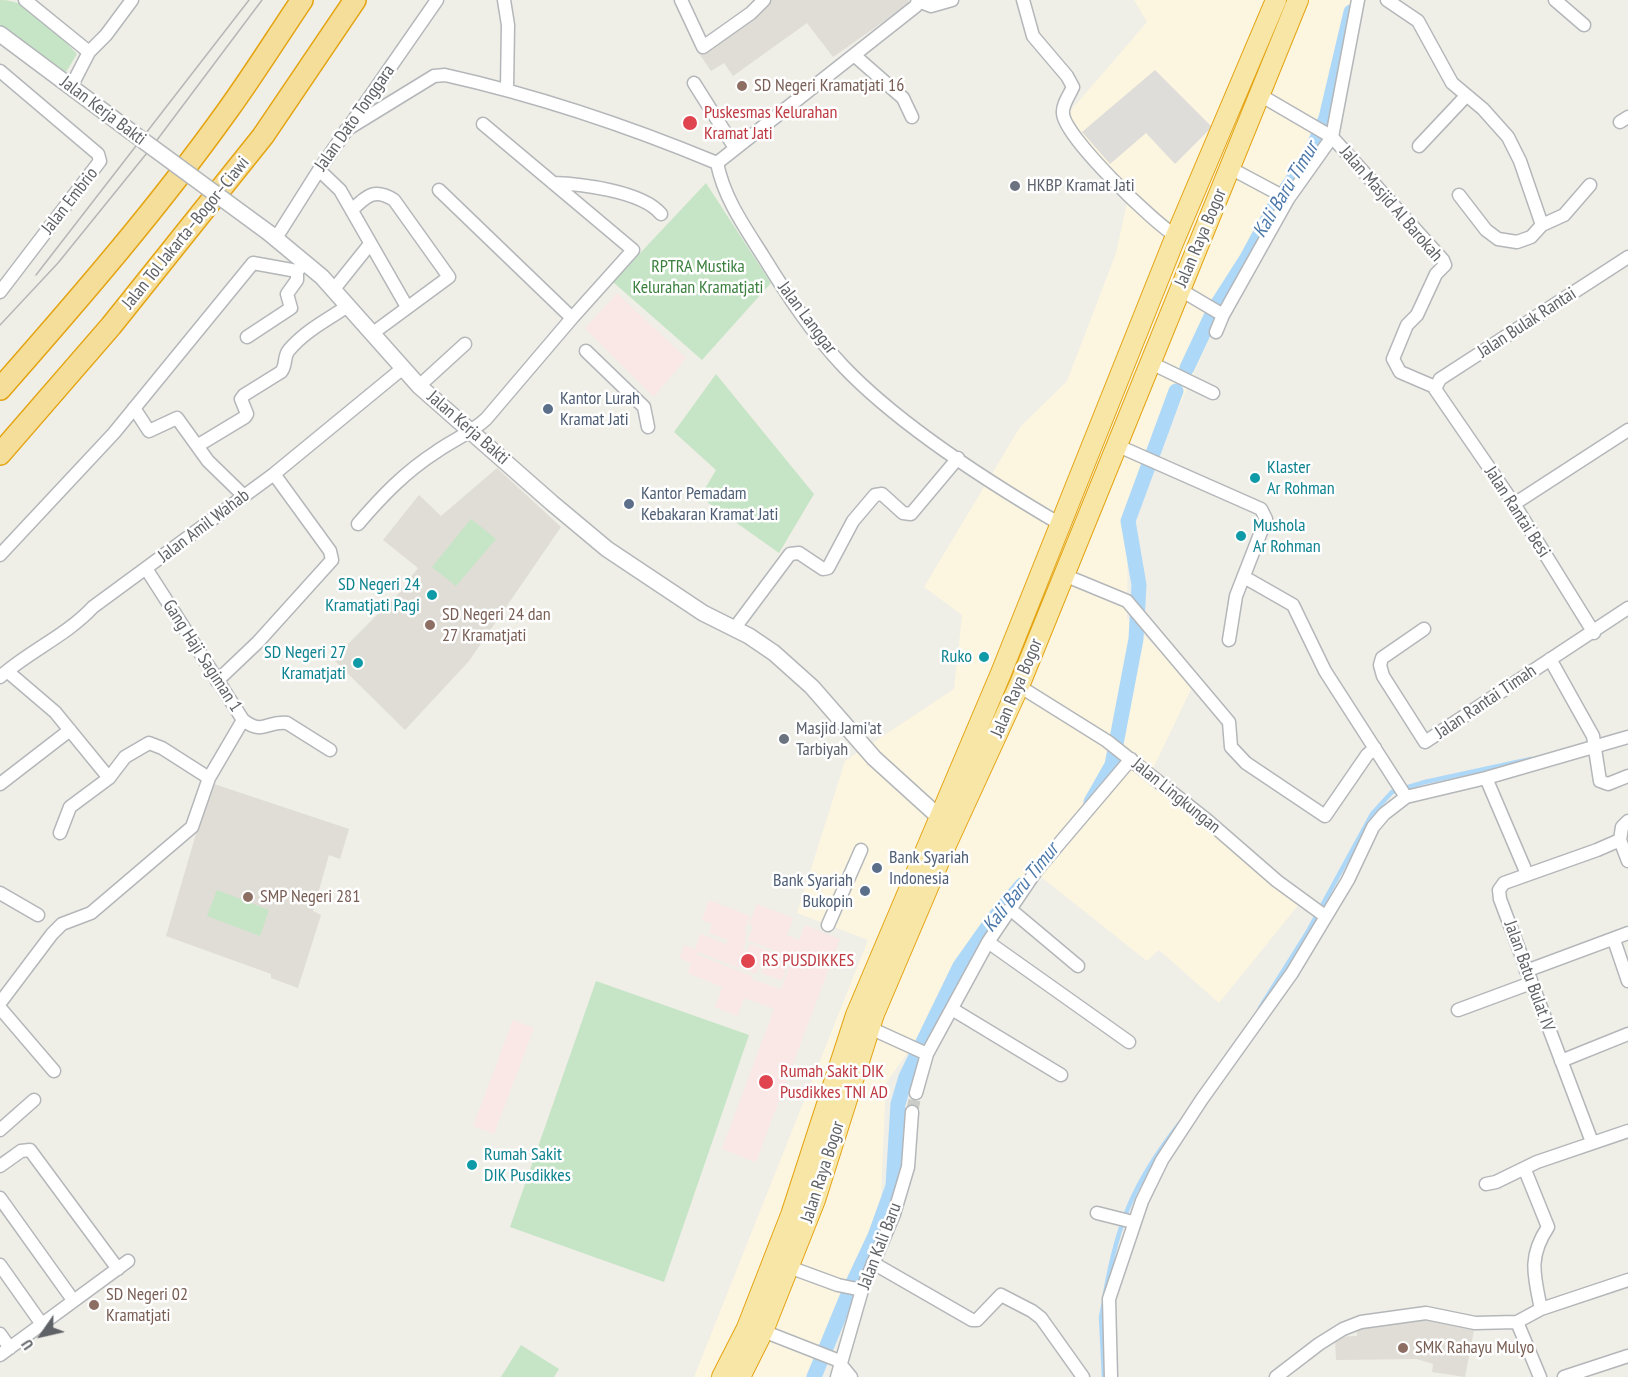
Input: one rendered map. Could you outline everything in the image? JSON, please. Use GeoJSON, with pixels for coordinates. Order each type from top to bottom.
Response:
{"type":"FeatureCollection","features":[{"type":"Feature","properties":{"kind":"highway"},"geometry":{"type":"LineString","coordinates":[[0,389],[81,296],[184,168],[228,110],[302,0]]}},
{"type":"Feature","properties":{"kind":"highway","name":"Jalan Tol Jakarta–Bogor–Ciawi"},"geometry":{"type":"LineString","coordinates":[[0,453],[111,326],[263,136],[356,0]]}},
{"type":"Feature","properties":{"kind":"highway","name":"Jalan Raya Bogor"},"geometry":{"type":"LineString","coordinates":[[947,821],[1019,686],[1119,446],[1139,368],[1140,329],[1176,236],[1276,0]]}},
{"type":"Feature","properties":{"kind":"highway","name":"Jalan Raya Bogor"},"geometry":{"type":"LineString","coordinates":[[740,1377],[763,1331],[789,1267],[856,1015],[890,952],[947,821],[1060,524],[1139,368],[1159,336],[1298,0]]}},
{"type":"Feature","properties":{"kind":"highway"},"geometry":{"type":"LineString","coordinates":[[1140,329],[1159,336]]}},
{"type":"Feature","properties":{"kind":"highway","name":"Jalan Raya Bogor"},"geometry":{"type":"LineString","coordinates":[[722,1377],[747,1328],[807,1196],[870,1028],[890,952]]}},
{"type":"Feature","properties":{"kind":"street"},"geometry":{"type":"LineString","coordinates":[[25,0],[89,52]]}},
{"type":"Feature","properties":{"kind":"street"},"geometry":{"type":"LineString","coordinates":[[71,87],[89,52],[132,0]]}},
{"type":"Feature","properties":{"kind":"street","name":"Jalan Dato Tonggara"},"geometry":{"type":"LineString","coordinates":[[272,236],[437,0]]}},
{"type":"Feature","properties":{"kind":"street"},"geometry":{"type":"LineString","coordinates":[[504,0],[508,25],[507,89]]}},
{"type":"Feature","properties":{"kind":"street"},"geometry":{"type":"LineString","coordinates":[[681,0],[703,47],[751,13],[764,0]]}},
{"type":"Feature","properties":{"kind":"street"},"geometry":{"type":"LineString","coordinates":[[346,130],[439,75],[507,89],[641,131],[717,163],[916,6],[918,1],[931,6],[952,0]]}},
{"type":"Feature","properties":{"kind":"street"},"geometry":{"type":"LineString","coordinates":[[1023,0],[1033,36],[1067,76],[1073,87],[1062,112],[1065,123],[1098,164],[1158,223],[1176,236]]}},
{"type":"Feature","properties":{"kind":"street"},"geometry":{"type":"LineString","coordinates":[[1216,332],[1284,196],[1330,135],[1358,0]]}},
{"type":"Feature","properties":{"kind":"street"},"geometry":{"type":"LineString","coordinates":[[1387,0],[1418,21],[1432,44],[1445,74],[1466,96],[1483,109],[1514,147],[1542,225]]}},
{"type":"Feature","properties":{"kind":"street"},"geometry":{"type":"LineString","coordinates":[[1555,0],[1584,25]]}},
{"type":"Feature","properties":{"kind":"street","name":"Jalan Kerja Bakti"},"geometry":{"type":"LineString","coordinates":[[0,34],[272,236],[302,267],[334,289],[419,386],[607,549],[703,613],[774,653],[812,687],[874,758],[947,821]]}},
{"type":"Feature","properties":{"kind":"street"},"geometry":{"type":"LineString","coordinates":[[854,55],[903,98],[912,117]]}},
{"type":"Feature","properties":{"kind":"street","name":"Jalan Embrio"},"geometry":{"type":"LineString","coordinates":[[0,71],[73,130],[98,154],[100,161],[0,292]]}},
{"type":"Feature","properties":{"kind":"street"},"geometry":{"type":"LineString","coordinates":[[694,83],[735,148]]}},
{"type":"Feature","properties":{"kind":"street","name":"Jalan Masjid Al Barokah"},"geometry":{"type":"LineString","coordinates":[[1260,95],[1330,135],[1445,265],[1436,274],[1417,315],[1407,325],[1393,359],[1400,372],[1436,391]]}},
{"type":"Feature","properties":{"kind":"street"},"geometry":{"type":"LineString","coordinates":[[1419,146],[1466,96]]}},
{"type":"Feature","properties":{"kind":"street"},"geometry":{"type":"LineString","coordinates":[[358,524],[396,480],[435,452],[473,432],[633,250],[483,124]]}},
{"type":"Feature","properties":{"kind":"street","name":"Jalan Langgar"},"geometry":{"type":"LineString","coordinates":[[717,163],[725,191],[736,213],[793,305],[843,365],[886,407],[958,458],[1060,524]]}},
{"type":"Feature","properties":{"kind":"street"},"geometry":{"type":"LineString","coordinates":[[1230,168],[1284,196]]}},
{"type":"Feature","properties":{"kind":"street"},"geometry":{"type":"LineString","coordinates":[[318,170],[340,190],[407,308]]}},
{"type":"Feature","properties":{"kind":"street"},"geometry":{"type":"LineString","coordinates":[[553,183],[583,184],[632,197],[661,214]]}},
{"type":"Feature","properties":{"kind":"street"},"geometry":{"type":"LineString","coordinates":[[1459,195],[1486,230],[1498,239],[1517,243],[1531,237],[1542,225],[1564,215],[1590,185]]}},
{"type":"Feature","properties":{"kind":"street"},"geometry":{"type":"LineString","coordinates":[[439,190],[572,318]]}},
{"type":"Feature","properties":{"kind":"street"},"geometry":{"type":"LineString","coordinates":[[352,210],[366,195],[374,192],[384,193],[394,200],[449,277],[373,333]]}},
{"type":"Feature","properties":{"kind":"street"},"geometry":{"type":"LineString","coordinates":[[334,289],[370,244]]}},
{"type":"Feature","properties":{"kind":"street","name":"Jalan Bulak Rantai"},"geometry":{"type":"LineString","coordinates":[[1436,391],[1440,380],[1628,257]]}},
{"type":"Feature","properties":{"kind":"street"},"geometry":{"type":"LineString","coordinates":[[0,555],[134,408],[253,263],[302,267],[297,280],[287,294],[291,308],[247,337]]}},
{"type":"Feature","properties":{"kind":"street"},"geometry":{"type":"LineString","coordinates":[[1179,289],[1223,315]]}},
{"type":"Feature","properties":{"kind":"street"},"geometry":{"type":"LineString","coordinates":[[197,446],[245,417],[247,414],[241,399],[244,395],[281,372],[285,367],[288,351],[313,328],[348,306]]}},
{"type":"Feature","properties":{"kind":"street"},"geometry":{"type":"LineString","coordinates":[[419,386],[465,344]]}},
{"type":"Feature","properties":{"kind":"street"},"geometry":{"type":"LineString","coordinates":[[586,351],[644,407],[648,427]]}},
{"type":"Feature","properties":{"kind":"street","name":"Jalan Amil Wahab"},"geometry":{"type":"LineString","coordinates":[[3,674],[24,656],[75,626],[93,607],[147,570],[274,474],[403,368]]}},
{"type":"Feature","properties":{"kind":"street"},"geometry":{"type":"LineString","coordinates":[[1139,368],[1213,393]]}},
{"type":"Feature","properties":{"kind":"street","name":"Jalan Rantai Besi"},"geometry":{"type":"LineString","coordinates":[[1436,391],[1514,504],[1594,633]]}},
{"type":"Feature","properties":{"kind":"street"},"geometry":{"type":"LineString","coordinates":[[134,408],[149,431],[177,418],[208,461],[244,496]]}},
{"type":"Feature","properties":{"kind":"street"},"geometry":{"type":"LineString","coordinates":[[1514,504],[1628,430]]}},
{"type":"Feature","properties":{"kind":"street"},"geometry":{"type":"LineString","coordinates":[[1119,446],[1261,509],[1266,519],[1236,596],[1230,640]]}},
{"type":"Feature","properties":{"kind":"street"},"geometry":{"type":"LineString","coordinates":[[734,629],[790,554],[799,553],[824,569],[828,568],[853,521],[874,495],[882,494],[903,513],[911,514],[958,458]]}},
{"type":"Feature","properties":{"kind":"street"},"geometry":{"type":"LineString","coordinates":[[217,681],[258,642],[332,560],[330,551],[274,474]]}},
{"type":"Feature","properties":{"kind":"street","name":"Gang Haji Sagiman 1"},"geometry":{"type":"LineString","coordinates":[[147,570],[243,720],[254,728],[265,728],[279,722],[286,723],[330,750]]}},
{"type":"Feature","properties":{"kind":"street"},"geometry":{"type":"LineString","coordinates":[[1064,575],[1127,601],[1229,723],[1231,747],[1246,763],[1325,816],[1367,755],[1375,748]]}},
{"type":"Feature","properties":{"kind":"street"},"geometry":{"type":"LineString","coordinates":[[1244,577],[1293,605],[1320,663],[1406,797]]}},
{"type":"Feature","properties":{"kind":"street","name":"Jalan Rantai Timah"},"geometry":{"type":"LineString","coordinates":[[1424,629],[1382,658],[1380,665],[1383,676],[1425,742],[1550,659],[1594,633],[1628,608]]}},
{"type":"Feature","properties":{"kind":"street","name":"Jalan Rantai Timah"},"geometry":{"type":"LineString","coordinates":[[1550,659],[1596,743]]}},
{"type":"Feature","properties":{"kind":"street"},"geometry":{"type":"LineString","coordinates":[[3,674],[55,712],[109,778]]}},
{"type":"Feature","properties":{"kind":"street","name":"Jalan Lingkungan"},"geometry":{"type":"LineString","coordinates":[[1019,686],[1111,744],[1277,881],[1321,913]]}},
{"type":"Feature","properties":{"kind":"street"},"geometry":{"type":"LineString","coordinates":[[0,1003],[57,929],[91,913],[192,827],[209,778],[243,720]]}},
{"type":"Feature","properties":{"kind":"street"},"geometry":{"type":"LineString","coordinates":[[0,784],[70,730]]}},
{"type":"Feature","properties":{"kind":"street"},"geometry":{"type":"LineString","coordinates":[[1111,1377],[1109,1299],[1127,1221],[1162,1160],[1292,973],[1321,913],[1348,879],[1373,827],[1384,814],[1406,797],[1486,778],[1596,743],[1628,736]]}},
{"type":"Feature","properties":{"kind":"street"},"geometry":{"type":"LineString","coordinates":[[60,833],[70,807],[109,778],[125,757],[149,743],[162,748],[209,778]]}},
{"type":"Feature","properties":{"kind":"street"},"geometry":{"type":"LineString","coordinates":[[1596,743],[1600,781],[1608,784],[1628,776]]}},
{"type":"Feature","properties":{"kind":"street"},"geometry":{"type":"LineString","coordinates":[[916,1093],[927,1054],[988,942],[1036,872],[1129,758]]}},
{"type":"Feature","properties":{"kind":"street"},"geometry":{"type":"LineString","coordinates":[[1486,778],[1527,874],[1620,840]]}},
{"type":"Feature","properties":{"kind":"street"},"geometry":{"type":"LineString","coordinates":[[1628,821],[1622,827],[1620,840],[1628,861]]}},
{"type":"Feature","properties":{"kind":"street"},"geometry":{"type":"LineString","coordinates":[[828,925],[861,850]]}},
{"type":"Feature","properties":{"kind":"street","name":"Jalan Batu Bulat IV"},"geometry":{"type":"LineString","coordinates":[[1527,874],[1504,883],[1499,890],[1500,899],[1592,1142]]}},
{"type":"Feature","properties":{"kind":"street"},"geometry":{"type":"LineString","coordinates":[[0,894],[38,915]]}},
{"type":"Feature","properties":{"kind":"street"},"geometry":{"type":"LineString","coordinates":[[1010,909],[1078,966]]}},
{"type":"Feature","properties":{"kind":"street"},"geometry":{"type":"LineString","coordinates":[[1526,971],[1628,933]]}},
{"type":"Feature","properties":{"kind":"street"},"geometry":{"type":"LineString","coordinates":[[1614,940],[1628,981]]}},
{"type":"Feature","properties":{"kind":"street"},"geometry":{"type":"LineString","coordinates":[[988,942],[1129,1042]]}},
{"type":"Feature","properties":{"kind":"street"},"geometry":{"type":"LineString","coordinates":[[1458,1010],[1531,983]]}},
{"type":"Feature","properties":{"kind":"street"},"geometry":{"type":"LineString","coordinates":[[0,1008],[54,1071]]}},
{"type":"Feature","properties":{"kind":"street"},"geometry":{"type":"LineString","coordinates":[[952,1010],[1061,1075]]}},
{"type":"Feature","properties":{"kind":"street"},"geometry":{"type":"LineString","coordinates":[[870,1028],[927,1054]]}},
{"type":"Feature","properties":{"kind":"street"},"geometry":{"type":"LineString","coordinates":[[1561,1061],[1628,1034]]}},
{"type":"Feature","properties":{"kind":"street"},"geometry":{"type":"LineString","coordinates":[[0,1130],[34,1100]]}},
{"type":"Feature","properties":{"kind":"street","name":"Jalan Kali Baru"},"geometry":{"type":"LineString","coordinates":[[837,1377],[839,1362],[862,1290],[894,1214],[908,1167],[912,1112]]}},
{"type":"Feature","properties":{"kind":"street"},"geometry":{"type":"LineString","coordinates":[[1486,1184],[1525,1170],[1537,1162],[1628,1131]]}},
{"type":"Feature","properties":{"kind":"street"},"geometry":{"type":"LineString","coordinates":[[0,1166],[21,1151],[30,1150],[123,1265],[41,1323],[5,1352],[0,1334]]}},
{"type":"Feature","properties":{"kind":"street"},"geometry":{"type":"LineString","coordinates":[[1525,1170],[1548,1227],[1538,1243],[1533,1265],[1541,1309]]}},
{"type":"Feature","properties":{"kind":"street"},"geometry":{"type":"LineString","coordinates":[[0,1198],[73,1300]]}},
{"type":"Feature","properties":{"kind":"street"},"geometry":{"type":"LineString","coordinates":[[1096,1213],[1127,1221]]}},
{"type":"Feature","properties":{"kind":"street"},"geometry":{"type":"LineString","coordinates":[[873,1263],[972,1320],[977,1320],[1001,1295],[1032,1311],[1083,1377]]}},
{"type":"Feature","properties":{"kind":"street"},"geometry":{"type":"LineString","coordinates":[[0,1265],[41,1323]]}},
{"type":"Feature","properties":{"kind":"street"},"geometry":{"type":"LineString","coordinates":[[789,1267],[862,1290]]}},
{"type":"Feature","properties":{"kind":"street"},"geometry":{"type":"LineString","coordinates":[[1276,1377],[1319,1344],[1343,1329],[1362,1322],[1426,1313],[1475,1323],[1517,1322],[1541,1309],[1628,1280]]}},
{"type":"Feature","properties":{"kind":"street"},"geometry":{"type":"LineString","coordinates":[[1517,1322],[1540,1377]]}},
{"type":"Feature","properties":{"kind":"street"},"geometry":{"type":"LineString","coordinates":[[763,1331],[839,1362],[851,1377]]}},
{"type":"Feature","properties":{"kind":"street"},"geometry":{"type":"LineString","coordinates":[[1564,1377],[1628,1356]]}},
{"type":"Feature","properties":{"kind":"shaded area"},"geometry":{"type":"Polygon","coordinates":[[[766,0],[908,0],[910,3],[833,57],[807,23],[733,76],[724,63],[711,71],[698,52],[766,0]]]}},
{"type":"Feature","properties":{"kind":"shaded area"},"geometry":{"type":"Polygon","coordinates":[[[1134,0],[1356,0],[1323,126],[1275,192],[1128,521],[1127,618],[1193,685],[1151,773],[1300,903],[1219,1003],[1159,950],[1147,961],[1036,873],[886,1083],[880,1219],[805,1377],[694,1377],[868,940],[797,913],[845,761],[954,689],[962,615],[924,587],[1020,427],[1067,381],[1116,253],[1128,198],[1066,116],[1147,22],[1134,0]]]}},
{"type":"Feature","properties":{"kind":"shaded area"},"geometry":{"type":"Polygon","coordinates":[[[1155,70],[1212,127],[1175,164],[1146,133],[1110,164],[1082,132],[1155,70]]]}},
{"type":"Feature","properties":{"kind":"shaded area"},"geometry":{"type":"Polygon","coordinates":[[[617,293],[686,358],[654,397],[585,328],[617,293]]]}},
{"type":"Feature","properties":{"kind":"shaded area","name":"SD Negeri 24 dan 27 Kramatjati"},"geometry":{"type":"Polygon","coordinates":[[[497,468],[561,527],[469,661],[405,730],[333,659],[397,595],[418,568],[383,540],[419,495],[441,516],[497,468]]]}},
{"type":"Feature","properties":{"kind":"shaded area","name":"SMP Negeri 281"},"geometry":{"type":"Polygon","coordinates":[[[211,783],[349,829],[340,859],[329,855],[313,911],[321,915],[298,988],[271,978],[271,974],[166,936],[211,783]]]}},
{"type":"Feature","properties":{"kind":"shaded area","name":"Rumah Sakit DIK Pusdikkes TNI AD"},"geometry":{"type":"Polygon","coordinates":[[[709,900],[750,916],[744,931],[747,932],[743,950],[747,952],[750,944],[785,957],[781,967],[786,969],[782,981],[761,973],[763,968],[759,967],[756,974],[698,952],[696,954],[752,976],[751,979],[781,989],[794,954],[786,951],[784,954],[748,940],[753,926],[749,924],[757,904],[793,918],[787,935],[799,940],[805,925],[840,939],[756,1162],[722,1149],[774,1009],[744,998],[737,1016],[715,1007],[722,987],[688,973],[691,963],[680,958],[684,945],[695,949],[700,934],[726,944],[728,940],[709,933],[712,924],[702,920],[709,900]]]}},
{"type":"Feature","properties":{"kind":"shaded area"},"geometry":{"type":"Polygon","coordinates":[[[513,1020],[534,1028],[494,1134],[473,1126],[513,1020]]]}},
{"type":"Feature","properties":{"kind":"shaded area","name":"SMK Rahayu Mulyo"},"geometry":{"type":"Polygon","coordinates":[[[1427,1318],[1475,1325],[1465,1377],[1432,1372],[1433,1364],[1417,1359],[1336,1360],[1335,1337],[1357,1336],[1357,1326],[1427,1318]]]}},
{"type":"Feature","properties":{"kind":"green space"},"geometry":{"type":"Polygon","coordinates":[[[0,0],[23,5],[43,18],[77,54],[66,72],[0,25],[0,0]]]}},
{"type":"Feature","properties":{"kind":"green space","name":"RPTRA Mustika Kelurahan Kramatjati"},"geometry":{"type":"Polygon","coordinates":[[[706,183],[771,283],[702,360],[613,282],[706,183]]]}},
{"type":"Feature","properties":{"kind":"green space"},"geometry":{"type":"Polygon","coordinates":[[[716,374],[814,494],[779,553],[700,497],[716,470],[674,432],[716,374]]]}},
{"type":"Feature","properties":{"kind":"green space"},"geometry":{"type":"Polygon","coordinates":[[[471,519],[496,539],[456,586],[432,567],[471,519]]]}},
{"type":"Feature","properties":{"kind":"green space"},"geometry":{"type":"Polygon","coordinates":[[[217,890],[269,910],[260,936],[207,916],[217,890]]]}},
{"type":"Feature","properties":{"kind":"green space"},"geometry":{"type":"Polygon","coordinates":[[[596,981],[749,1035],[664,1282],[510,1227],[596,981]]]}},
{"type":"Feature","properties":{"kind":"green space"},"geometry":{"type":"Polygon","coordinates":[[[521,1345],[559,1369],[554,1377],[501,1377],[521,1345]]]}},
{"type":"Feature","properties":{"kind":"waterway","name":"Kali Baru Timur"},"geometry":{"type":"LineString","coordinates":[[1187,368],[1215,308],[1247,258],[1276,204],[1309,156],[1326,118],[1351,12]]}},
{"type":"Feature","properties":{"kind":"waterway","name":"Kali Baru Timur"},"geometry":{"type":"LineString","coordinates":[[1091,802],[1112,765],[1136,639],[1139,585],[1128,521],[1176,391]]}},
{"type":"Feature","properties":{"kind":"waterway"},"geometry":{"type":"LineString","coordinates":[[1260,1008],[1307,933],[1372,814],[1392,792],[1425,782],[1531,759]]}},
{"type":"Feature","properties":{"kind":"waterway","name":"Kali Baru Timur"},"geometry":{"type":"LineString","coordinates":[[814,1377],[875,1236],[893,1186],[898,1104],[906,1077],[960,966],[994,918],[1022,885]]}},
{"type":"Feature","properties":{"kind":"waterway"},"geometry":{"type":"LineString","coordinates":[[1105,1294],[1122,1223],[1130,1203],[1151,1164],[1180,1123]]}},
{"type":"Feature","properties":{"kind":"waterway"},"geometry":{"type":"LineString","coordinates":[[1104,1302],[1101,1317],[1104,1377]]}},
{"type":"Feature","properties":{"kind":"tunnel"},"geometry":{"type":"LineString","coordinates":[[912,1112],[916,1093]]}},
{"type":"Feature","properties":{"kind":"tram line"},"geometry":{"type":"LineString","coordinates":[[36,275],[249,0]]}},
{"type":"Feature","properties":{"kind":"tram line"},"geometry":{"type":"LineString","coordinates":[[0,325],[58,263],[151,148],[262,0]]}},
{"type":"Feature","properties":{"kind":"place","name":"SD Negeri Kramatjati 16"},"geometry":{"type":"Point","coordinates":[742,86]}},
{"type":"Feature","properties":{"kind":"place","name":"Puskesmas Kelurahan Kramat Jati"},"geometry":{"type":"Point","coordinates":[690,123]}},
{"type":"Feature","properties":{"kind":"place","name":"HKBP Kramat Jati"},"geometry":{"type":"Point","coordinates":[1015,186]}},
{"type":"Feature","properties":{"kind":"place","name":"Kantor Lurah Kramat Jati"},"geometry":{"type":"Point","coordinates":[548,409]}},
{"type":"Feature","properties":{"kind":"place","name":"Klaster Ar Rohman"},"geometry":{"type":"Point","coordinates":[1255,478]}},
{"type":"Feature","properties":{"kind":"place","name":"Kantor Pemadam Kebakaran Kramat Jati"},"geometry":{"type":"Point","coordinates":[629,504]}},
{"type":"Feature","properties":{"kind":"place","name":"Mushola Ar Rohman"},"geometry":{"type":"Point","coordinates":[1241,536]}},
{"type":"Feature","properties":{"kind":"place","name":"SD Negeri 24 Kramatjati Pagi"},"geometry":{"type":"Point","coordinates":[432,595]}},
{"type":"Feature","properties":{"kind":"place","name":"SD Negeri 24 dan 27 Kramatjati"},"geometry":{"type":"Point","coordinates":[430,625]}},
{"type":"Feature","properties":{"kind":"place","name":"Ruko"},"geometry":{"type":"Point","coordinates":[984,657]}},
{"type":"Feature","properties":{"kind":"place","name":"SD Negeri 27 Kramatjati"},"geometry":{"type":"Point","coordinates":[358,663]}},
{"type":"Feature","properties":{"kind":"place","name":"Masjid Jami'at Tarbiyah"},"geometry":{"type":"Point","coordinates":[784,739]}},
{"type":"Feature","properties":{"kind":"place","name":"Bank Syariah Indonesia"},"geometry":{"type":"Point","coordinates":[877,868]}},
{"type":"Feature","properties":{"kind":"place","name":"Bank Syariah Bukopin"},"geometry":{"type":"Point","coordinates":[865,891]}},
{"type":"Feature","properties":{"kind":"place","name":"SMP Negeri 281"},"geometry":{"type":"Point","coordinates":[248,897]}},
{"type":"Feature","properties":{"kind":"place","name":"RS PUSDIKKES"},"geometry":{"type":"Point","coordinates":[748,961]}},
{"type":"Feature","properties":{"kind":"place","name":"Rumah Sakit DIK Pusdikkes TNI AD"},"geometry":{"type":"Point","coordinates":[766,1082]}},
{"type":"Feature","properties":{"kind":"place","name":"Rumah Sakit DIK Pusdikkes"},"geometry":{"type":"Point","coordinates":[472,1165]}},
{"type":"Feature","properties":{"kind":"place","name":"SD Negeri 02 Kramatjati"},"geometry":{"type":"Point","coordinates":[94,1305]}},
{"type":"Feature","properties":{"kind":"place","name":"SMK Rahayu Mulyo"},"geometry":{"type":"Point","coordinates":[1403,1348]}}]}
